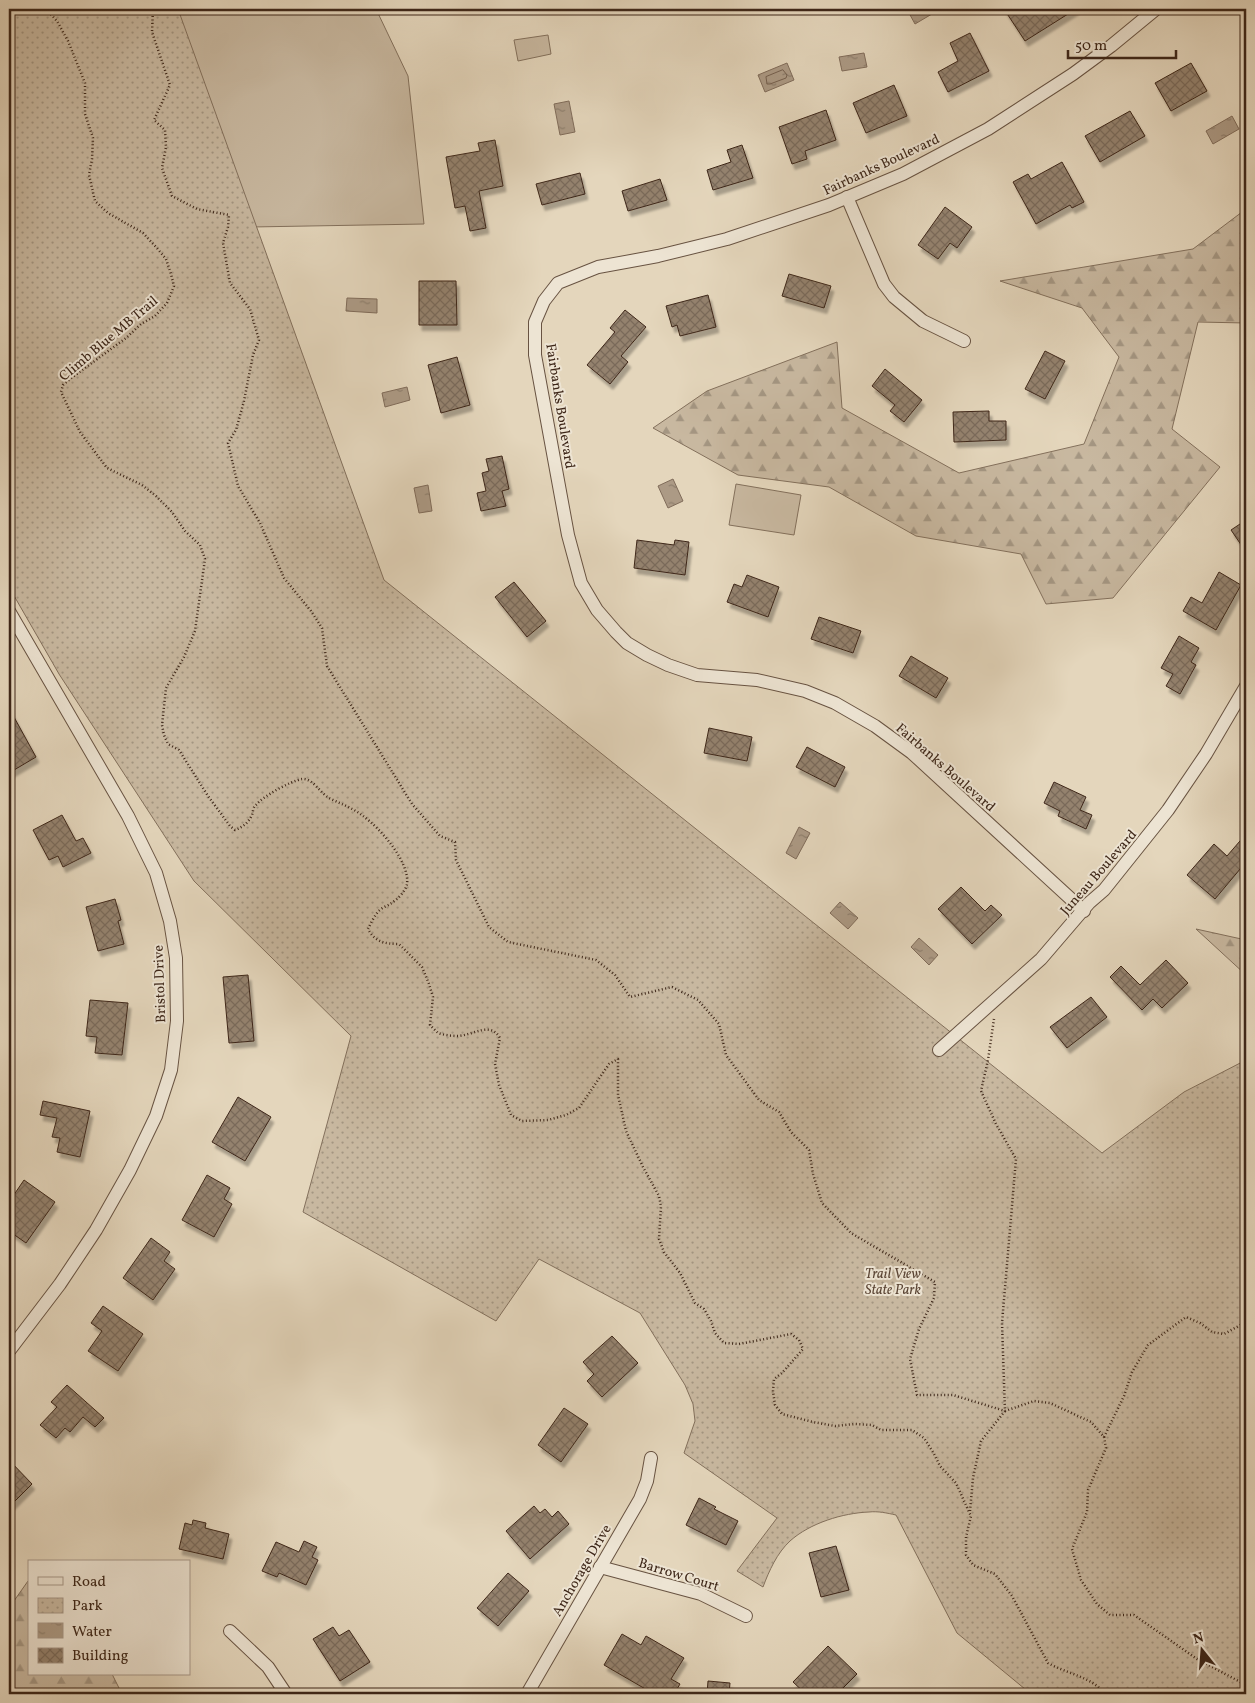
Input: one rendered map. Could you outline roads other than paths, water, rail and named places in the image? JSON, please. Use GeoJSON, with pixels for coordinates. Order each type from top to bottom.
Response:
{"type":"FeatureCollection","features":[{"type":"Feature","properties":{"kind":"street","name":"Fairbanks Boulevard"},"geometry":{"type":"LineString","coordinates":[[1084,911],[912,753],[875,726],[835,703],[805,691],[757,680],[696,675],[668,665],[647,655],[616,632],[597,610],[581,583],[568,534],[535,355],[536,322],[544,301],[558,283],[598,268],[727,239],[829,205],[902,174],[988,129],[1073,74],[1112,46],[1156,9]]}},
{"type":"Feature","properties":{"kind":"street"},"geometry":{"type":"LineString","coordinates":[[848,197],[884,284],[894,297],[923,321],[964,341]]}},
{"type":"Feature","properties":{"kind":"street","name":"Bristol Drive"},"geometry":{"type":"LineString","coordinates":[[9,611],[128,816],[156,873],[170,922],[176,958],[177,1021],[171,1070],[156,1116],[130,1170],[96,1230],[60,1284],[9,1351]]}},
{"type":"Feature","properties":{"kind":"street","name":"Juneau Boulevard"},"geometry":{"type":"LineString","coordinates":[[939,1050],[1041,959],[1089,903],[1104,890],[1168,810],[1206,754],[1246,686]]}},
{"type":"Feature","properties":{"kind":"street","name":"Anchorage Drive"},"geometry":{"type":"LineString","coordinates":[[527,1694],[640,1499],[647,1481],[651,1458]]}},
{"type":"Feature","properties":{"kind":"street","name":"Barrow Court"},"geometry":{"type":"LineString","coordinates":[[600,1567],[701,1594],[746,1616]]}},
{"type":"Feature","properties":{"kind":"street"},"geometry":{"type":"LineString","coordinates":[[230,1631],[268,1667],[286,1694]]}},
{"type":"Feature","properties":{"kind":"water"},"geometry":{"type":"Polygon","coordinates":[[[916,9],[935,9],[937,11],[915,24],[909,13],[916,9]]]}},
{"type":"Feature","properties":{"kind":"water"},"geometry":{"type":"Polygon","coordinates":[[[864,53],[867,67],[842,71],[839,57],[864,53]]]}},
{"type":"Feature","properties":{"kind":"water"},"geometry":{"type":"Polygon","coordinates":[[[787,63],[794,80],[765,92],[758,75],[787,63]]]}},
{"type":"Feature","properties":{"kind":"water"},"geometry":{"type":"Polygon","coordinates":[[[569,101],[575,132],[560,135],[554,104],[569,101]]]}},
{"type":"Feature","properties":{"kind":"water"},"geometry":{"type":"Polygon","coordinates":[[[1232,116],[1239,129],[1213,144],[1206,131],[1232,116]]]}},
{"type":"Feature","properties":{"kind":"water"},"geometry":{"type":"Polygon","coordinates":[[[347,298],[377,299],[377,313],[346,311],[347,298]]]}},
{"type":"Feature","properties":{"kind":"water"},"geometry":{"type":"Polygon","coordinates":[[[407,387],[410,400],[385,407],[382,393],[407,387]]]}},
{"type":"Feature","properties":{"kind":"water"},"geometry":{"type":"Polygon","coordinates":[[[673,479],[683,501],[668,508],[658,486],[673,479]]]}},
{"type":"Feature","properties":{"kind":"water"},"geometry":{"type":"Polygon","coordinates":[[[428,485],[432,511],[419,513],[414,488],[428,485]]]}},
{"type":"Feature","properties":{"kind":"water"},"geometry":{"type":"Polygon","coordinates":[[[799,827],[810,833],[796,859],[786,853],[799,827]]]}},
{"type":"Feature","properties":{"kind":"water"},"geometry":{"type":"Polygon","coordinates":[[[840,902],[858,918],[848,929],[830,913],[840,902]]]}},
{"type":"Feature","properties":{"kind":"water"},"geometry":{"type":"Polygon","coordinates":[[[919,938],[938,955],[929,965],[911,947],[919,938]]]}},
{"type":"Feature","properties":{"kind":"park label","name":"Trail View State Park"},"geometry":{"type":"Point","coordinates":[893,1282]}}]}
